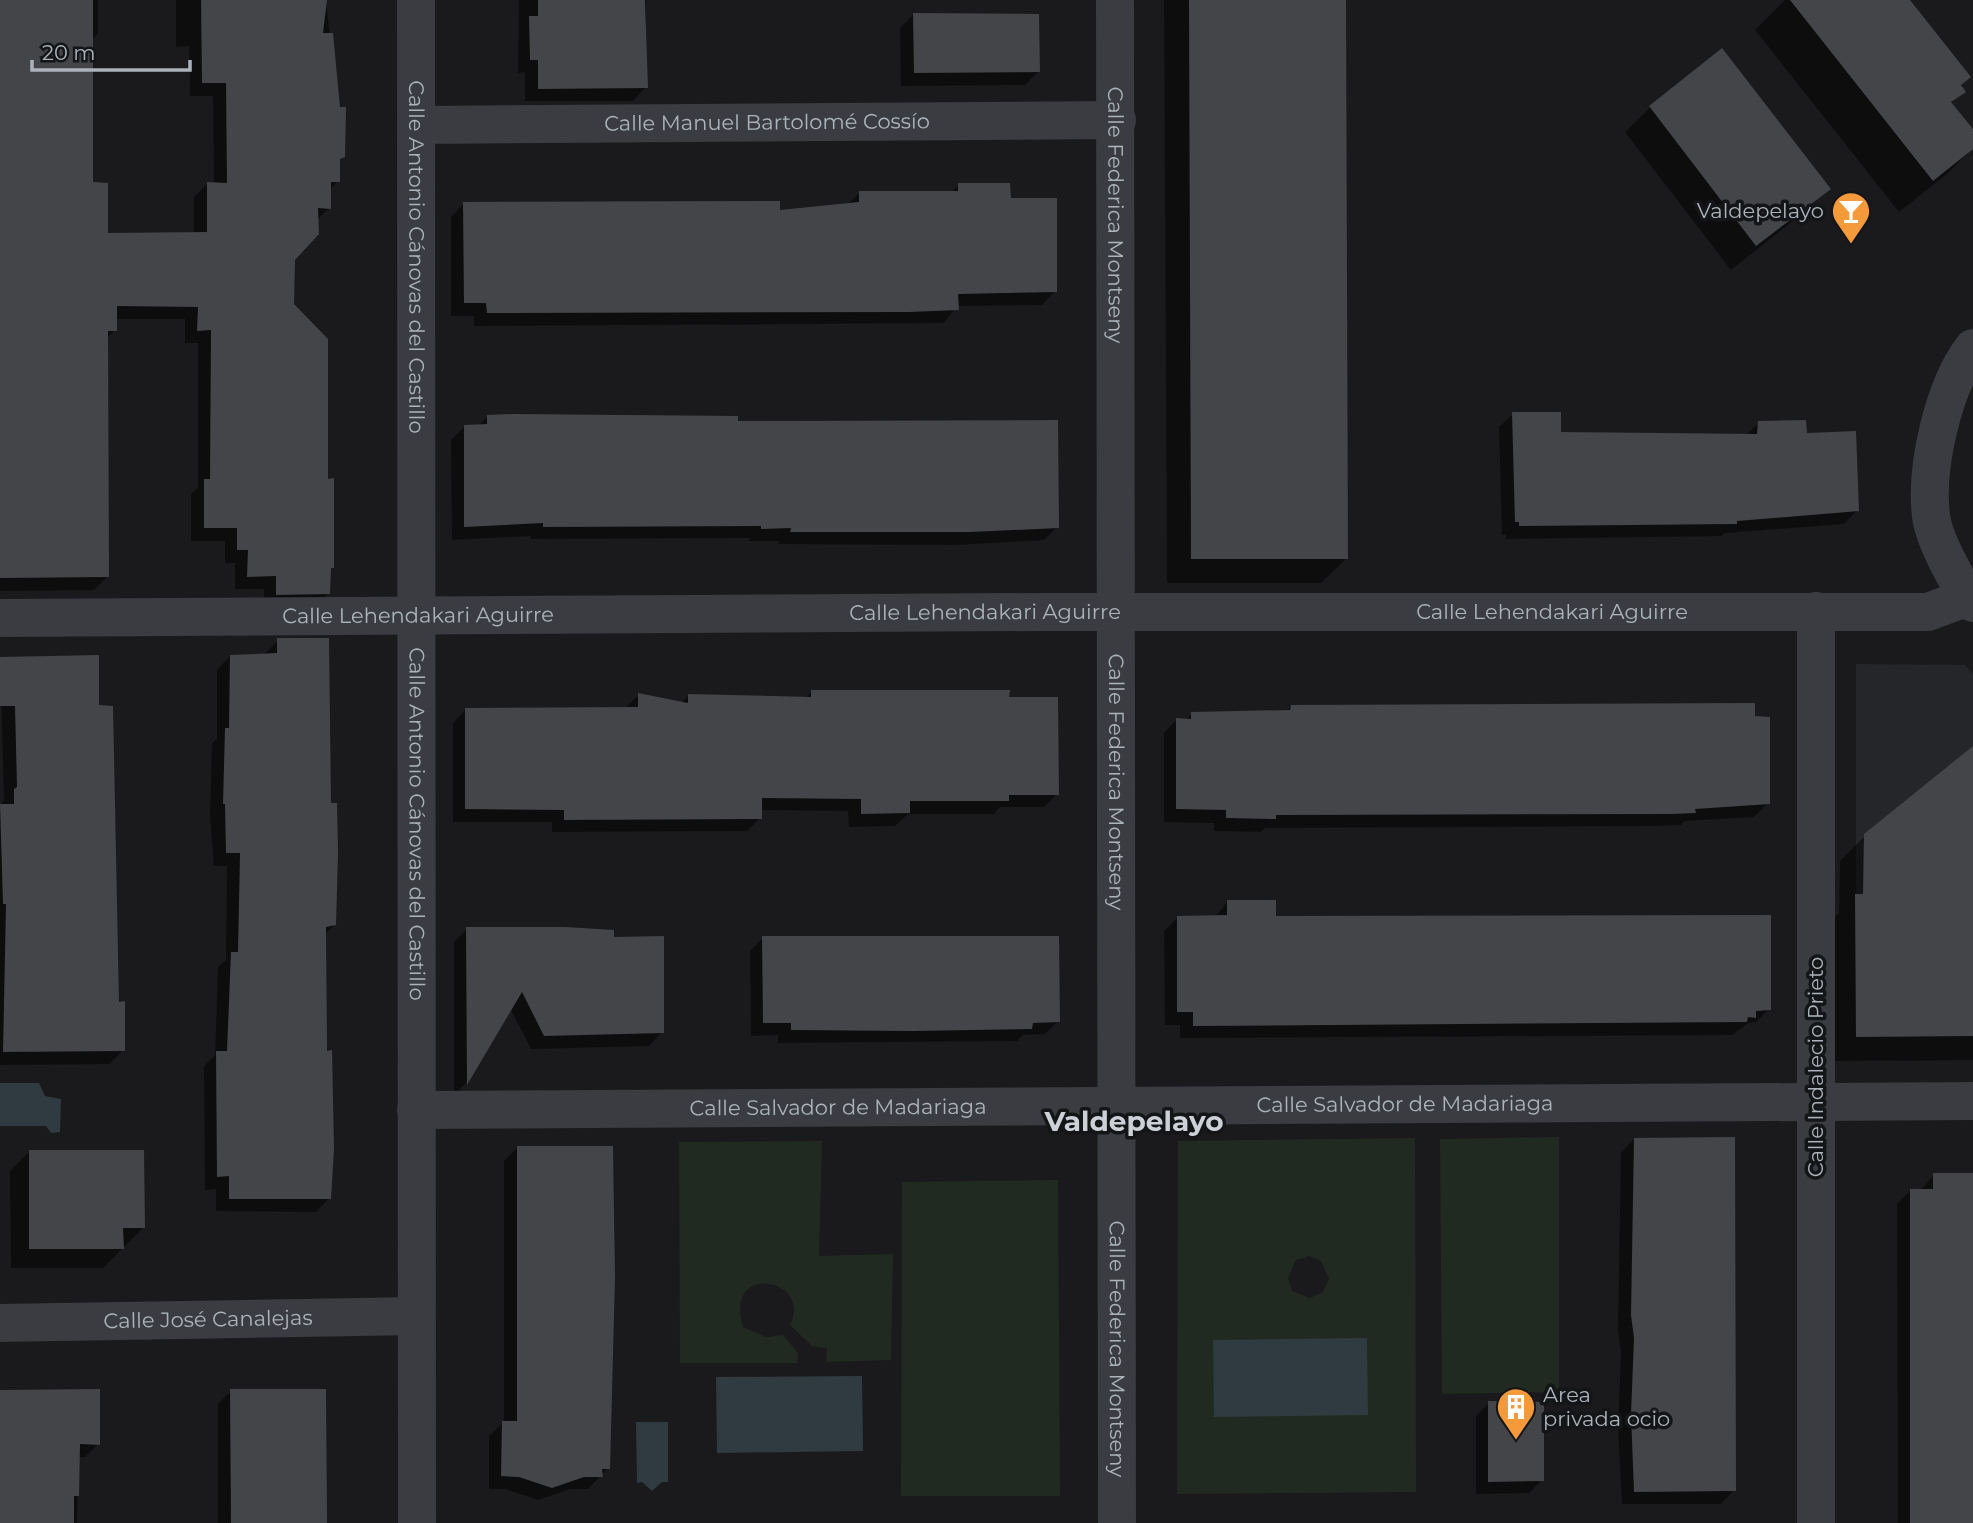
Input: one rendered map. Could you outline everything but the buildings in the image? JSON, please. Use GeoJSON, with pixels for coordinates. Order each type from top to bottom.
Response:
{"type":"FeatureCollection","features":[{"type":"Feature","properties":{"kind":"street","name":"Calle Antonio Cánovas del Castillo"},"geometry":{"type":"LineString","coordinates":[[416,0],[417,1523]]}},
{"type":"Feature","properties":{"kind":"street","name":"Calle Federica Montseny"},"geometry":{"type":"LineString","coordinates":[[1115,0],[1117,1523]]}},
{"type":"Feature","properties":{"kind":"street","name":"Calle Manuel Bartolomé Cossío"},"geometry":{"type":"LineString","coordinates":[[417,125],[1117,120]]}},
{"type":"Feature","properties":{"kind":"street"},"geometry":{"type":"LineString","coordinates":[[1971,600],[1950,565],[1931,517],[1938,429],[1950,386],[1973,348]]}},
{"type":"Feature","properties":{"kind":"street","name":"Calle Lehendakari Aguirre"},"geometry":{"type":"LineString","coordinates":[[0,618],[1114,612],[1928,612],[1971,600]]}},
{"type":"Feature","properties":{"kind":"street","name":"Calle Indalecio Prieto"},"geometry":{"type":"LineString","coordinates":[[1816,611],[1816,1523]]}},
{"type":"Feature","properties":{"kind":"street","name":"Calle Salvador de Madariaga"},"geometry":{"type":"LineString","coordinates":[[416,1110],[1973,1101]]}},
{"type":"Feature","properties":{"kind":"street","name":"Calle José Canalejas"},"geometry":{"type":"LineString","coordinates":[[0,1323],[416,1316]]}},
{"type":"Feature","properties":{"kind":"shaded area"},"geometry":{"type":"Polygon","coordinates":[[[1856,664],[1965,665],[1973,674],[1973,1036],[1856,1037],[1856,664]]]}},
{"type":"Feature","properties":{"kind":"shaded area"},"geometry":{"type":"Polygon","coordinates":[[[0,1083],[39,1083],[45,1096],[61,1099],[60,1132],[51,1133],[46,1126],[0,1126],[0,1083]]]}},
{"type":"Feature","properties":{"kind":"shaded area"},"geometry":{"type":"Polygon","coordinates":[[[1559,1137],[1559,1392],[1442,1394],[1440,1139],[1559,1137]]]}},
{"type":"Feature","properties":{"kind":"shaded area"},"geometry":{"type":"Polygon","coordinates":[[[1415,1138],[1416,1492],[1177,1494],[1178,1141],[1415,1138]],[[1309,1256],[1296,1260],[1288,1278],[1292,1291],[1310,1298],[1323,1292],[1329,1279],[1321,1261],[1309,1256]]]}},
{"type":"Feature","properties":{"kind":"shaded area"},"geometry":{"type":"Polygon","coordinates":[[[822,1141],[819,1256],[893,1254],[891,1360],[826,1362],[827,1348],[812,1346],[790,1325],[794,1309],[790,1296],[780,1288],[768,1284],[755,1285],[745,1292],[740,1306],[743,1327],[766,1337],[783,1335],[798,1353],[797,1363],[680,1363],[679,1142],[822,1141]]]}},
{"type":"Feature","properties":{"kind":"shaded area"},"geometry":{"type":"Polygon","coordinates":[[[1058,1180],[1060,1496],[901,1496],[902,1182],[1058,1180]]]}},
{"type":"Feature","properties":{"kind":"shaded area"},"geometry":{"type":"Polygon","coordinates":[[[1367,1338],[1368,1415],[1214,1417],[1213,1340],[1367,1338]]]}},
{"type":"Feature","properties":{"kind":"shaded area"},"geometry":{"type":"Polygon","coordinates":[[[862,1376],[863,1451],[717,1453],[716,1377],[862,1376]]]}},
{"type":"Feature","properties":{"kind":"shaded area"},"geometry":{"type":"Polygon","coordinates":[[[636,1422],[668,1422],[668,1482],[662,1482],[652,1491],[642,1482],[637,1483],[636,1422]]]}},
{"type":"Feature","properties":{"kind":"place","name":"Valdepelayo"},"geometry":{"type":"Point","coordinates":[1851,245]}},
{"type":"Feature","properties":{"kind":"place","name":"Area privada ocio"},"geometry":{"type":"Point","coordinates":[1516,1441]}},
{"type":"Feature","properties":{"kind":"district","name":"Valdepelayo"},"geometry":{"type":"Point","coordinates":[1134,1121]}}]}
